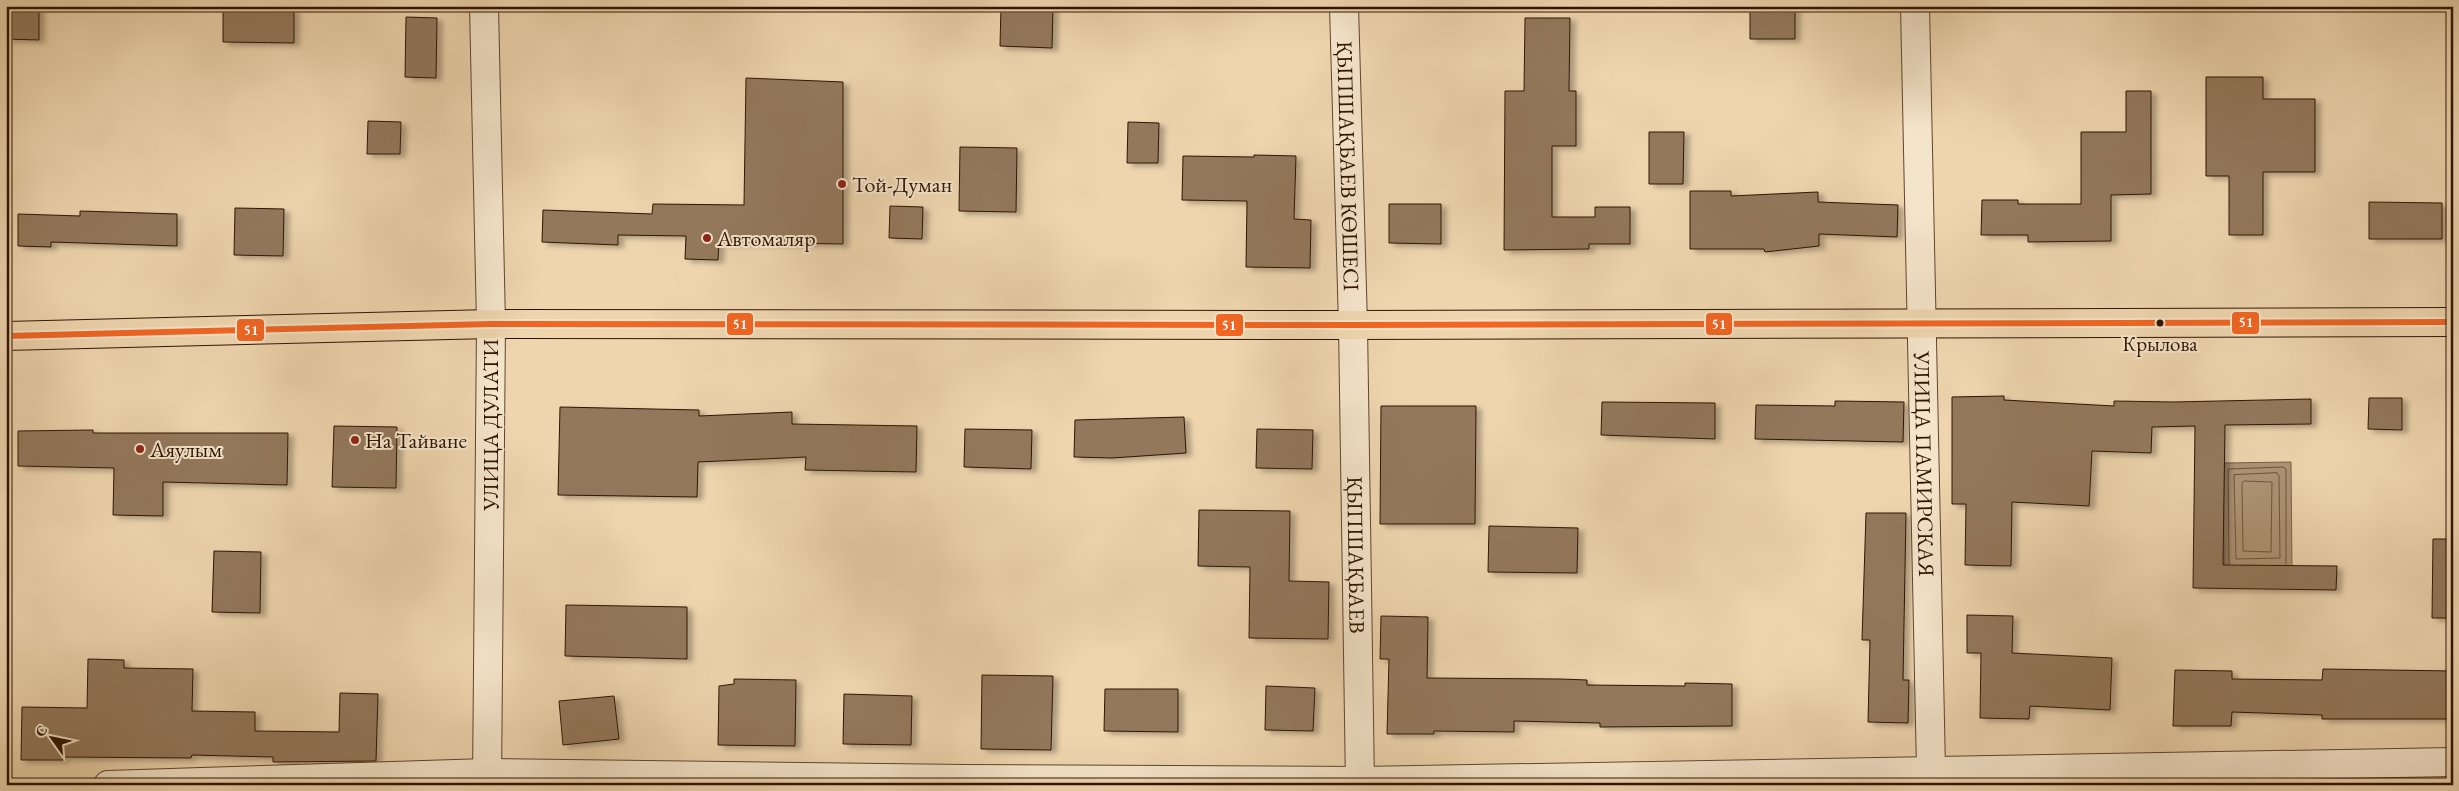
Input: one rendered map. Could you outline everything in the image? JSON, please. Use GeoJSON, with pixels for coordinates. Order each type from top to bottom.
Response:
{"type":"FeatureCollection","features":[{"type":"Feature","properties":{"kind":"main road"},"geometry":{"type":"LineString","coordinates":[[6,336],[490,324],[1353,325],[2453,322]]}},
{"type":"Feature","properties":{"kind":"street","name":"УЛИЦА ДУЛАТИ"},"geometry":{"type":"LineString","coordinates":[[484,6],[490,324],[487,779]]}},
{"type":"Feature","properties":{"kind":"street","name":"ҚЫПШАҚБАЕВ КӨШЕСІ"},"geometry":{"type":"LineString","coordinates":[[1344,6],[1353,325]]}},
{"type":"Feature","properties":{"kind":"street","name":"УЛИЦА ПАМИРСКАЯ"},"geometry":{"type":"LineString","coordinates":[[1914,6],[1931,770]]}},
{"type":"Feature","properties":{"kind":"street","name":"ҚЫПШАҚБАЕВ"},"geometry":{"type":"LineString","coordinates":[[1353,325],[1360,783]]}},
{"type":"Feature","properties":{"kind":"street"},"geometry":{"type":"LineString","coordinates":[[108,785],[487,779],[1360,783],[1931,770],[2453,762]]}},
{"type":"Feature","properties":{"kind":"water"},"geometry":{"type":"Polygon","coordinates":[[[2291,462],[2292,570],[2224,571],[2223,463],[2291,462]]]}},
{"type":"Feature","properties":{"kind":"building"},"geometry":{"type":"Polygon","coordinates":[[[6,6],[39,6],[39,40],[6,39],[6,6]]]}},
{"type":"Feature","properties":{"kind":"building"},"geometry":{"type":"Polygon","coordinates":[[[1001,6],[1053,6],[1052,48],[1000,46],[1001,6]]]}},
{"type":"Feature","properties":{"kind":"building"},"geometry":{"type":"Polygon","coordinates":[[[1750,6],[1795,6],[1795,39],[1750,39],[1750,6]]]}},
{"type":"Feature","properties":{"kind":"building"},"geometry":{"type":"Polygon","coordinates":[[[223,7],[294,9],[294,43],[223,42],[223,7]]]}},
{"type":"Feature","properties":{"kind":"building"},"geometry":{"type":"Polygon","coordinates":[[[406,17],[437,18],[436,78],[405,77],[406,17]]]}},
{"type":"Feature","properties":{"kind":"building"},"geometry":{"type":"Polygon","coordinates":[[[1525,18],[1570,18],[1569,91],[1576,91],[1576,146],[1552,146],[1552,217],[1595,217],[1595,207],[1630,207],[1630,244],[1589,244],[1589,249],[1504,250],[1505,91],[1524,91],[1525,18]]]}},
{"type":"Feature","properties":{"kind":"building"},"geometry":{"type":"Polygon","coordinates":[[[2206,77],[2263,77],[2263,99],[2315,99],[2315,172],[2263,172],[2263,235],[2229,235],[2229,176],[2206,176],[2206,77]]]}},
{"type":"Feature","properties":{"kind":"building"},"geometry":{"type":"Polygon","coordinates":[[[746,78],[843,82],[843,244],[719,242],[718,260],[685,259],[686,236],[618,235],[618,245],[542,242],[543,210],[652,214],[653,204],[744,205],[746,78]]]}},
{"type":"Feature","properties":{"kind":"building"},"geometry":{"type":"Polygon","coordinates":[[[2126,91],[2151,91],[2151,194],[2111,195],[2111,241],[2028,242],[2028,235],[1981,235],[1982,200],[2018,200],[2018,204],[2081,204],[2081,132],[2126,132],[2126,91]]]}},
{"type":"Feature","properties":{"kind":"building"},"geometry":{"type":"Polygon","coordinates":[[[368,121],[401,122],[400,154],[367,154],[368,121]]]}},
{"type":"Feature","properties":{"kind":"building"},"geometry":{"type":"Polygon","coordinates":[[[1128,122],[1159,123],[1158,163],[1127,163],[1128,122]]]}},
{"type":"Feature","properties":{"kind":"building"},"geometry":{"type":"Polygon","coordinates":[[[1649,132],[1684,132],[1683,184],[1649,184],[1649,132]]]}},
{"type":"Feature","properties":{"kind":"building"},"geometry":{"type":"Polygon","coordinates":[[[960,147],[1017,148],[1016,212],[959,211],[960,147]]]}},
{"type":"Feature","properties":{"kind":"building"},"geometry":{"type":"Polygon","coordinates":[[[1254,155],[1296,156],[1294,219],[1311,220],[1310,268],[1246,267],[1247,201],[1182,200],[1183,156],[1254,157],[1254,155]]]}},
{"type":"Feature","properties":{"kind":"building"},"geometry":{"type":"Polygon","coordinates":[[[1690,191],[1731,191],[1731,196],[1818,192],[1818,202],[1898,205],[1897,237],[1819,234],[1819,246],[1765,252],[1764,249],[1690,249],[1690,191]]]}},
{"type":"Feature","properties":{"kind":"building"},"geometry":{"type":"Polygon","coordinates":[[[2369,202],[2442,203],[2442,239],[2369,239],[2369,202]]]}},
{"type":"Feature","properties":{"kind":"building"},"geometry":{"type":"Polygon","coordinates":[[[1389,204],[1441,204],[1441,244],[1389,243],[1389,204]]]}},
{"type":"Feature","properties":{"kind":"building"},"geometry":{"type":"Polygon","coordinates":[[[890,206],[923,207],[922,239],[889,238],[890,206]]]}},
{"type":"Feature","properties":{"kind":"building"},"geometry":{"type":"Polygon","coordinates":[[[235,208],[284,209],[283,256],[234,255],[235,208]]]}},
{"type":"Feature","properties":{"kind":"building"},"geometry":{"type":"Polygon","coordinates":[[[80,211],[177,214],[177,246],[51,242],[51,247],[18,246],[18,214],[80,216],[80,211]]]}},
{"type":"Feature","properties":{"kind":"building"},"geometry":{"type":"Polygon","coordinates":[[[2004,396],[2004,400],[2114,406],[2114,401],[2173,402],[2311,399],[2311,424],[2225,425],[2223,565],[2337,566],[2336,590],[2193,588],[2195,426],[2152,427],[2151,453],[2092,451],[2089,506],[2012,502],[2011,566],[1965,565],[1966,504],[1952,504],[1952,397],[2004,396]]]}},
{"type":"Feature","properties":{"kind":"building"},"geometry":{"type":"Polygon","coordinates":[[[2369,398],[2402,398],[2402,430],[2368,429],[2369,398]]]}},
{"type":"Feature","properties":{"kind":"building"},"geometry":{"type":"Polygon","coordinates":[[[1835,401],[1904,402],[1903,442],[1755,439],[1756,405],[1835,406],[1835,401]]]}},
{"type":"Feature","properties":{"kind":"building"},"geometry":{"type":"Polygon","coordinates":[[[1602,402],[1715,403],[1715,439],[1601,435],[1602,402]]]}},
{"type":"Feature","properties":{"kind":"building"},"geometry":{"type":"Polygon","coordinates":[[[1381,406],[1476,406],[1475,524],[1380,524],[1381,406]]]}},
{"type":"Feature","properties":{"kind":"building"},"geometry":{"type":"Polygon","coordinates":[[[560,407],[699,410],[699,416],[792,412],[792,424],[917,426],[916,472],[805,470],[806,457],[698,462],[697,497],[558,495],[560,407]]]}},
{"type":"Feature","properties":{"kind":"building"},"geometry":{"type":"Polygon","coordinates":[[[1184,417],[1186,453],[1112,458],[1074,457],[1075,420],[1184,417]]]}},
{"type":"Feature","properties":{"kind":"building"},"geometry":{"type":"Polygon","coordinates":[[[334,426],[397,427],[396,488],[332,487],[334,426]]]}},
{"type":"Feature","properties":{"kind":"building"},"geometry":{"type":"Polygon","coordinates":[[[965,429],[1032,430],[1031,469],[964,467],[965,429]]]}},
{"type":"Feature","properties":{"kind":"building"},"geometry":{"type":"Polygon","coordinates":[[[1257,429],[1313,430],[1312,469],[1256,468],[1257,429]]]}},
{"type":"Feature","properties":{"kind":"building"},"geometry":{"type":"Polygon","coordinates":[[[93,430],[93,433],[288,433],[287,485],[163,482],[163,516],[113,515],[114,468],[18,466],[18,431],[93,430]]]}},
{"type":"Feature","properties":{"kind":"building"},"geometry":{"type":"Polygon","coordinates":[[[1199,510],[1290,511],[1289,581],[1329,582],[1328,639],[1249,638],[1250,567],[1198,566],[1199,510]]]}},
{"type":"Feature","properties":{"kind":"building"},"geometry":{"type":"Polygon","coordinates":[[[1866,513],[1906,513],[1903,680],[1909,680],[1908,723],[1868,722],[1870,640],[1862,640],[1866,513]]]}},
{"type":"Feature","properties":{"kind":"building"},"geometry":{"type":"Polygon","coordinates":[[[1489,526],[1578,528],[1577,573],[1488,572],[1489,526]]]}},
{"type":"Feature","properties":{"kind":"building"},"geometry":{"type":"Polygon","coordinates":[[[2433,539],[2453,539],[2453,618],[2432,618],[2433,539]]]}},
{"type":"Feature","properties":{"kind":"building"},"geometry":{"type":"Polygon","coordinates":[[[214,551],[261,552],[260,613],[212,612],[214,551]]]}},
{"type":"Feature","properties":{"kind":"building"},"geometry":{"type":"Polygon","coordinates":[[[566,605],[687,607],[687,659],[565,656],[566,605]]]}},
{"type":"Feature","properties":{"kind":"building"},"geometry":{"type":"Polygon","coordinates":[[[1967,615],[2013,616],[2012,653],[2112,658],[2110,710],[2030,706],[2029,719],[1980,718],[1981,653],[1967,653],[1967,615]]]}},
{"type":"Feature","properties":{"kind":"building"},"geometry":{"type":"Polygon","coordinates":[[[1381,616],[1428,617],[1427,678],[1587,680],[1587,685],[1685,686],[1685,683],[1732,684],[1732,726],[1600,727],[1600,723],[1514,721],[1514,732],[1434,731],[1434,734],[1387,734],[1389,659],[1380,659],[1381,616]]]}},
{"type":"Feature","properties":{"kind":"building"},"geometry":{"type":"Polygon","coordinates":[[[88,659],[124,660],[124,668],[193,669],[192,711],[255,712],[255,731],[339,732],[340,693],[378,694],[376,761],[273,762],[273,757],[192,755],[191,758],[63,757],[63,760],[21,760],[22,707],[87,708],[88,659]]]}},
{"type":"Feature","properties":{"kind":"building"},"geometry":{"type":"Polygon","coordinates":[[[2323,669],[2453,671],[2453,719],[2322,719],[2322,715],[2232,712],[2231,726],[2173,726],[2175,670],[2232,671],[2232,679],[2322,680],[2323,669]]]}},
{"type":"Feature","properties":{"kind":"building"},"geometry":{"type":"Polygon","coordinates":[[[982,675],[1053,676],[1051,750],[981,749],[982,675]]]}},
{"type":"Feature","properties":{"kind":"building"},"geometry":{"type":"Polygon","coordinates":[[[734,679],[796,680],[795,746],[718,745],[719,686],[734,684],[734,679]]]}},
{"type":"Feature","properties":{"kind":"building"},"geometry":{"type":"Polygon","coordinates":[[[1266,686],[1315,688],[1313,731],[1265,730],[1266,686]]]}},
{"type":"Feature","properties":{"kind":"building"},"geometry":{"type":"Polygon","coordinates":[[[1105,689],[1178,689],[1178,732],[1104,731],[1105,689]]]}},
{"type":"Feature","properties":{"kind":"building"},"geometry":{"type":"Polygon","coordinates":[[[844,694],[912,696],[911,745],[843,744],[844,694]]]}},
{"type":"Feature","properties":{"kind":"building"},"geometry":{"type":"Polygon","coordinates":[[[614,696],[619,739],[563,745],[559,701],[614,696]]]}},
{"type":"Feature","properties":{"kind":"transit line","name":"51"},"geometry":{"type":"LineString","coordinates":[[6,336],[491,324],[1353,325],[2453,322]]}},
{"type":"Feature","properties":{"kind":"place","name":"Той-Думан"},"geometry":{"type":"Point","coordinates":[842,184]}},
{"type":"Feature","properties":{"kind":"place","name":"Автомаляр"},"geometry":{"type":"Point","coordinates":[707,238]}},
{"type":"Feature","properties":{"kind":"place","name":"Крылова"},"geometry":{"type":"Point","coordinates":[2160,323]}},
{"type":"Feature","properties":{"kind":"place","name":"На Тайване"},"geometry":{"type":"Point","coordinates":[355,440]}},
{"type":"Feature","properties":{"kind":"place","name":"Аяулым"},"geometry":{"type":"Point","coordinates":[140,449]}}]}
